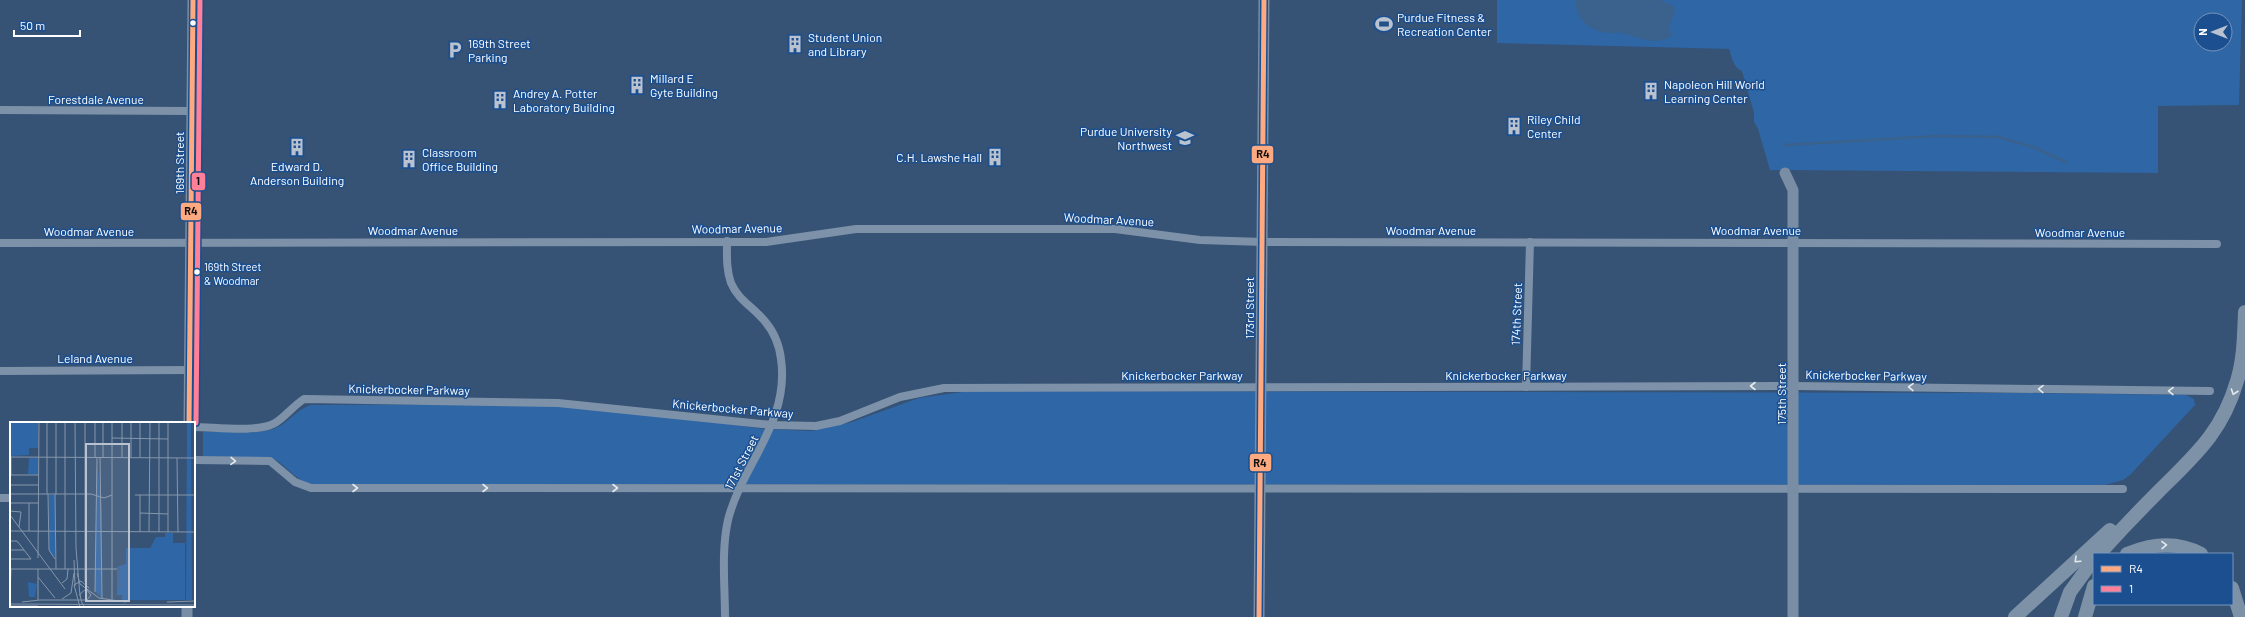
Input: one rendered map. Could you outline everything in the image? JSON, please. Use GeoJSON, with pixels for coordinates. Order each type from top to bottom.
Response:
{"type":"FeatureCollection","features":[{"type":"Feature","properties":{"kind":"highway"},"geometry":{"type":"LineString","coordinates":[[2100,553],[2205,445],[2224,416],[2238,380],[2243,358],[2245,312]]}},
{"type":"Feature","properties":{"kind":"highway"},"geometry":{"type":"LineString","coordinates":[[2015,617],[2121,519],[2150,500]]}},
{"type":"Feature","properties":{"kind":"highway"},"geometry":{"type":"LineString","coordinates":[[2131,553],[2159,545],[2186,548],[2198,553]]}},
{"type":"Feature","properties":{"kind":"highway"},"geometry":{"type":"LineString","coordinates":[[2061,617],[2070,592],[2093,560]]}},
{"type":"Feature","properties":{"kind":"highway"},"geometry":{"type":"LineString","coordinates":[[2085,617],[2093,589]]}},
{"type":"Feature","properties":{"kind":"highway"},"geometry":{"type":"LineString","coordinates":[[2233,591],[2241,617]]}},
{"type":"Feature","properties":{"kind":"street","name":"169th Street"},"geometry":{"type":"LineString","coordinates":[[189,422],[193,0]]}},
{"type":"Feature","properties":{"kind":"street","name":"173rd Street"},"geometry":{"type":"LineString","coordinates":[[1260,617],[1264,0]]}},
{"type":"Feature","properties":{"kind":"street","name":"Forestdale Avenue"},"geometry":{"type":"LineString","coordinates":[[0,110],[192,111]]}},
{"type":"Feature","properties":{"kind":"street","name":"175th Street"},"geometry":{"type":"LineString","coordinates":[[1785,173],[1793,190],[1793,617]]}},
{"type":"Feature","properties":{"kind":"street","name":"Woodmar Avenue"},"geometry":{"type":"LineString","coordinates":[[0,243],[784,241],[856,229],[1101,229],[1143,231],[1200,240],[1262,242],[2217,244]]}},
{"type":"Feature","properties":{"kind":"street","name":"171st Street"},"geometry":{"type":"LineString","coordinates":[[725,617],[725,543],[728,520],[739,488],[772,426],[780,391],[781,359],[773,330],[758,314],[741,300],[731,283],[727,266],[727,241]]}},
{"type":"Feature","properties":{"kind":"street","name":"174th Street"},"geometry":{"type":"LineString","coordinates":[[1526,387],[1530,242]]}},
{"type":"Feature","properties":{"kind":"street","name":"Leland Avenue"},"geometry":{"type":"LineString","coordinates":[[0,371],[190,370]]}},
{"type":"Feature","properties":{"kind":"street","name":"Knickerbocker Parkway"},"geometry":{"type":"LineString","coordinates":[[195,427],[262,428],[276,423],[292,406],[304,399],[558,403],[772,426],[816,426],[840,421],[900,397],[944,388],[1794,386],[2210,392]]}},
{"type":"Feature","properties":{"kind":"street"},"geometry":{"type":"LineString","coordinates":[[195,460],[270,462],[295,482],[311,488],[1794,487],[2122,489]]}},
{"type":"Feature","properties":{"kind":"shaded area"},"geometry":{"type":"Polygon","coordinates":[[[1497,0],[2242,0],[2239,105],[2158,106],[2158,173],[1770,170],[1758,129],[1754,122],[1754,113],[1742,71],[1735,65],[1729,49],[1497,43],[1497,0]]]}},
{"type":"Feature","properties":{"kind":"shaded area"},"geometry":{"type":"Polygon","coordinates":[[[1576,0],[1660,0],[1674,6],[1675,11],[1669,27],[1672,36],[1659,41],[1653,41],[1622,33],[1609,33],[1596,30],[1581,19],[1576,7],[1576,0]]]}},
{"type":"Feature","properties":{"kind":"shaded area"},"geometry":{"type":"Polygon","coordinates":[[[970,391],[2028,393],[2186,395],[2194,399],[2195,405],[2130,475],[2123,480],[2105,485],[312,484],[301,480],[272,458],[203,457],[203,432],[252,432],[270,430],[278,427],[302,409],[311,405],[578,404],[764,429],[811,431],[852,422],[919,398],[970,391]]]}},
{"type":"Feature","properties":{"kind":"waterway"},"geometry":{"type":"LineString","coordinates":[[1785,145],[1938,136],[1999,137],[2033,147],[2066,162]]}},
{"type":"Feature","properties":{"kind":"transit line","name":"R4"},"geometry":{"type":"LineString","coordinates":[[189,422],[193,0]]}},
{"type":"Feature","properties":{"kind":"transit line","name":"1"},"geometry":{"type":"LineString","coordinates":[[196,423],[200,0]]}},
{"type":"Feature","properties":{"kind":"transit line","name":"R4"},"geometry":{"type":"LineString","coordinates":[[1259,617],[1264,0]]}},
{"type":"Feature","properties":{"kind":"place","name":"Purdue Fitness & Recreation Center"},"geometry":{"type":"Point","coordinates":[1384,24]}},
{"type":"Feature","properties":{"kind":"place","name":"Student Union and Library"},"geometry":{"type":"Point","coordinates":[795,44]}},
{"type":"Feature","properties":{"kind":"place","name":"169th Street Parking"},"geometry":{"type":"Point","coordinates":[455,50]}},
{"type":"Feature","properties":{"kind":"place","name":"Millard E Gyte Building"},"geometry":{"type":"Point","coordinates":[637,85]}},
{"type":"Feature","properties":{"kind":"place","name":"Napoleon Hill World Learning Center"},"geometry":{"type":"Point","coordinates":[1651,91]}},
{"type":"Feature","properties":{"kind":"place","name":"Andrey A. Potter Laboratory Building"},"geometry":{"type":"Point","coordinates":[500,100]}},
{"type":"Feature","properties":{"kind":"place","name":"Riley Child Center"},"geometry":{"type":"Point","coordinates":[1514,126]}},
{"type":"Feature","properties":{"kind":"place","name":"Purdue University Northwest"},"geometry":{"type":"Point","coordinates":[1185,138]}},
{"type":"Feature","properties":{"kind":"place","name":"Edward D. Anderson Building"},"geometry":{"type":"Point","coordinates":[297,147]}},
{"type":"Feature","properties":{"kind":"place","name":"C.H. Lawshe Hall"},"geometry":{"type":"Point","coordinates":[995,157]}},
{"type":"Feature","properties":{"kind":"place","name":"Classroom Office Building"},"geometry":{"type":"Point","coordinates":[409,159]}},
{"type":"Feature","properties":{"kind":"place","name":"169th Street & Woodmar"},"geometry":{"type":"Point","coordinates":[197,272]}}]}
